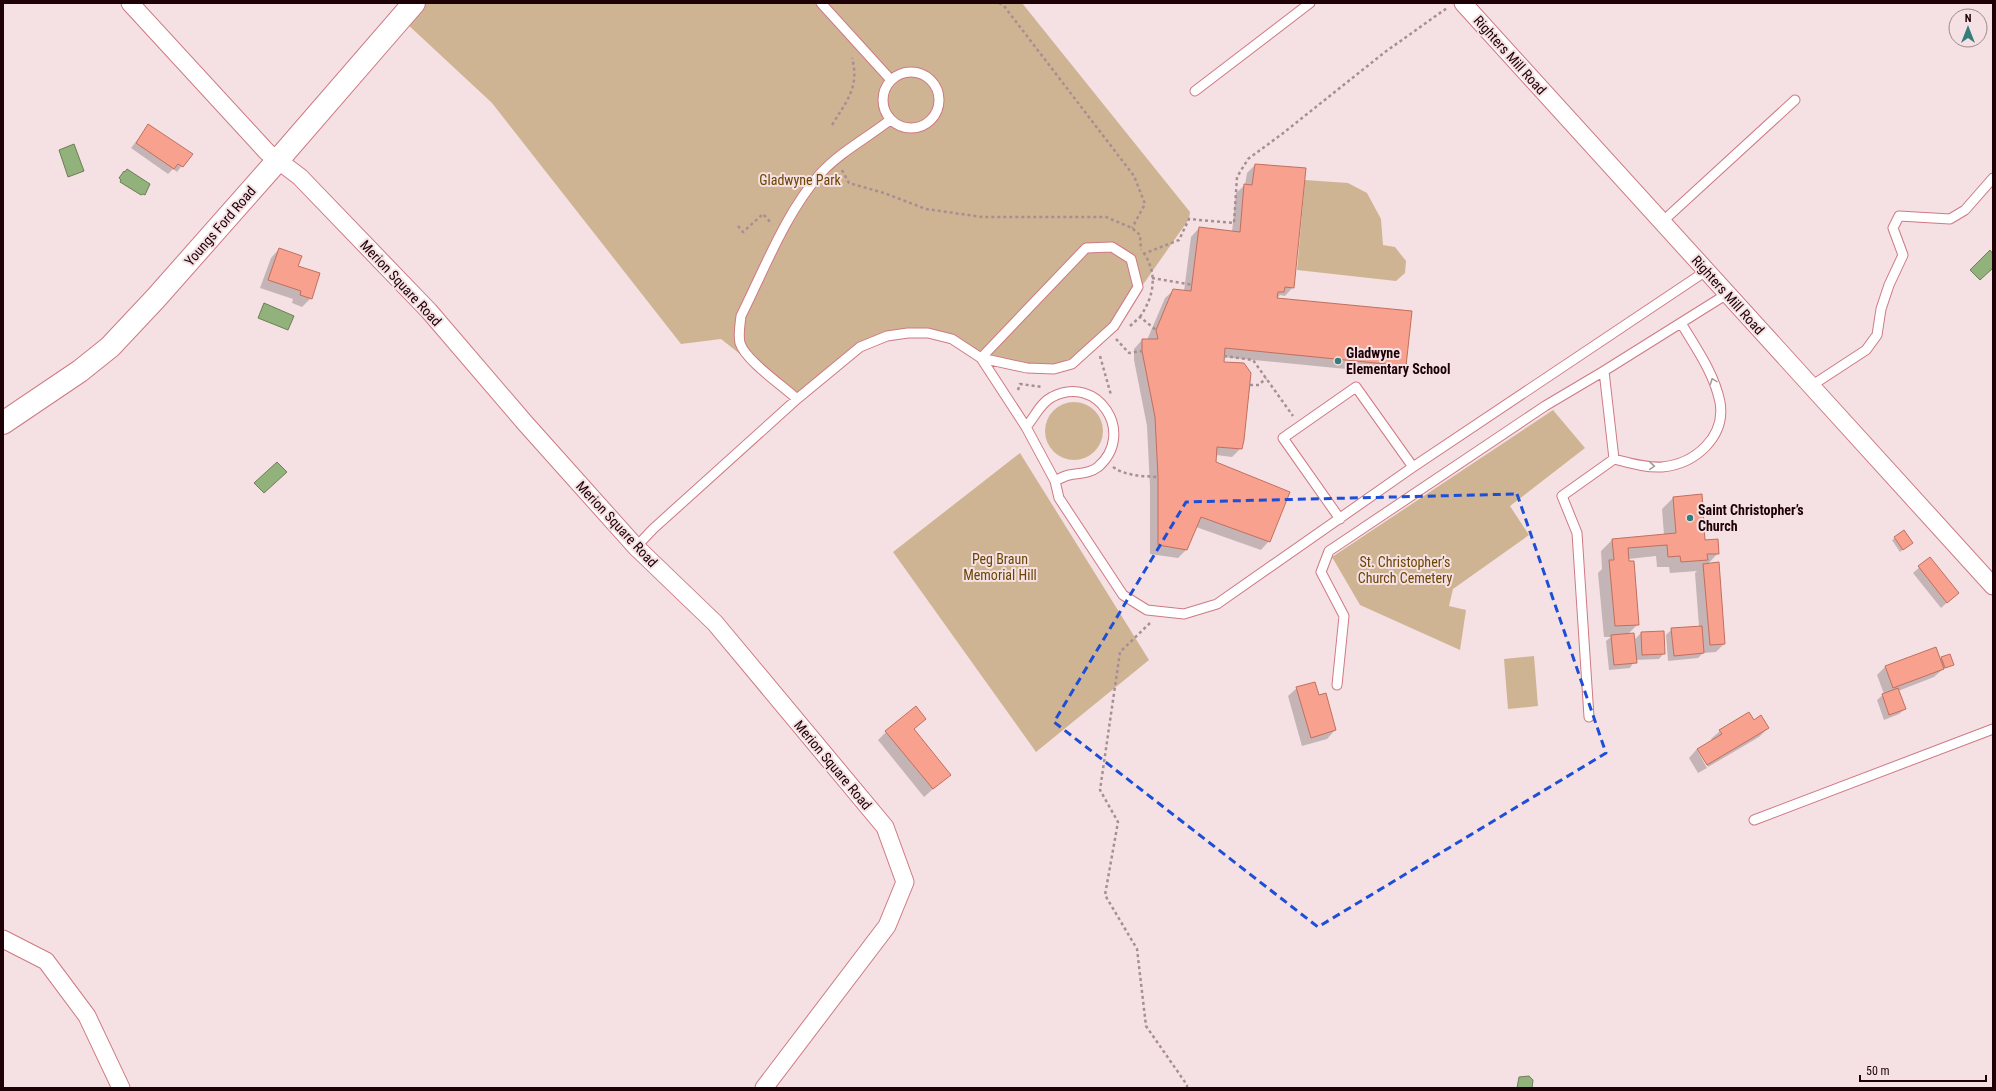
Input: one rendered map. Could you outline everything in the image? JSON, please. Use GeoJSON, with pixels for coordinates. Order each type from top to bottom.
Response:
{"type":"FeatureCollection","features":[{"type":"Feature","properties":{"kind":"street","name":"Merion Square Road"},"geometry":{"type":"LineString","coordinates":[[130,3],[267,152],[300,177],[429,311],[525,423],[636,546],[715,623],[885,827],[905,882],[887,926],[764,1088]]}},
{"type":"Feature","properties":{"kind":"street","name":"Youngs Ford Road"},"geometry":{"type":"LineString","coordinates":[[3,423],[80,371],[110,347],[156,298],[278,160],[414,3]]}},
{"type":"Feature","properties":{"kind":"street","name":"Righters Mill Road"},"geometry":{"type":"LineString","coordinates":[[1457,4],[1662,222],[1993,586]]}},
{"type":"Feature","properties":{"kind":"street"},"geometry":{"type":"LineString","coordinates":[[3,939],[46,961],[87,1016],[121,1088]]}},
{"type":"Feature","properties":{"kind":"lane"},"geometry":{"type":"LineString","coordinates":[[821,3],[892,80]]}},
{"type":"Feature","properties":{"kind":"lane"},"geometry":{"type":"LineString","coordinates":[[1195,91],[1310,3]]}},
{"type":"Feature","properties":{"kind":"lane"},"geometry":{"type":"LineString","coordinates":[[913,72],[927,78],[937,90],[939,105],[932,119],[919,127],[904,128],[890,120],[883,104],[883,95],[886,87],[892,80],[898,76],[913,72]]}},
{"type":"Feature","properties":{"kind":"lane"},"geometry":{"type":"LineString","coordinates":[[1662,222],[1795,100]]}},
{"type":"Feature","properties":{"kind":"lane"},"geometry":{"type":"LineString","coordinates":[[797,399],[745,355],[740,343],[739,330],[741,316],[794,210],[809,188],[835,160],[890,120]]}},
{"type":"Feature","properties":{"kind":"lane"},"geometry":{"type":"LineString","coordinates":[[1811,386],[1866,350],[1877,336],[1881,309],[1888,285],[1903,255],[1893,228],[1899,216],[1950,219],[1965,210],[1993,178]]}},
{"type":"Feature","properties":{"kind":"lane"},"geometry":{"type":"LineString","coordinates":[[1112,247],[1131,259],[1138,287],[1114,326],[1072,364],[1054,369],[1027,368],[981,358],[1086,248],[1112,247]]}},
{"type":"Feature","properties":{"kind":"lane"},"geometry":{"type":"LineString","coordinates":[[636,546],[797,399],[860,347],[887,336],[928,333],[952,338],[981,358],[1026,427],[1055,480],[1059,498],[1123,595],[1147,610],[1184,614],[1217,604],[1413,467],[1706,271]]}},
{"type":"Feature","properties":{"kind":"lane"},"geometry":{"type":"LineString","coordinates":[[1337,685],[1344,616],[1321,572],[1329,551],[1545,406],[1727,294]]}},
{"type":"Feature","properties":{"kind":"lane"},"geometry":{"type":"LineString","coordinates":[[1588,717],[1577,533],[1562,496],[1614,459],[1648,466],[1668,466],[1685,460],[1700,452],[1718,429],[1720,407],[1714,381],[1681,323]]}},
{"type":"Feature","properties":{"kind":"lane"},"geometry":{"type":"LineString","coordinates":[[1604,371],[1614,459]]}},
{"type":"Feature","properties":{"kind":"lane"},"geometry":{"type":"LineString","coordinates":[[1340,519],[1283,438],[1356,387],[1413,467]]}},
{"type":"Feature","properties":{"kind":"lane"},"geometry":{"type":"LineString","coordinates":[[1026,427],[1040,407],[1051,398],[1065,392],[1079,392],[1092,397],[1104,406],[1111,418],[1114,438],[1113,446],[1107,458],[1096,468],[1083,474],[1069,475],[1055,480]]}},
{"type":"Feature","properties":{"kind":"lane"},"geometry":{"type":"LineString","coordinates":[[1754,820],[1993,729]]}},
{"type":"Feature","properties":{"kind":"path"},"geometry":{"type":"LineString","coordinates":[[999,3],[1004,6],[1134,176],[1145,204],[1132,228]]}},
{"type":"Feature","properties":{"kind":"path"},"geometry":{"type":"LineString","coordinates":[[1131,259],[1179,240],[1189,219],[1234,223],[1237,177],[1248,159],[1386,52],[1457,4]]}},
{"type":"Feature","properties":{"kind":"path"},"geometry":{"type":"LineString","coordinates":[[832,125],[851,94],[855,84],[852,54]]}},
{"type":"Feature","properties":{"kind":"path"},"geometry":{"type":"LineString","coordinates":[[835,160],[849,183],[926,209],[982,217],[1106,217],[1132,228],[1140,235],[1140,249],[1145,253],[1152,266],[1153,292],[1140,317],[1126,330]]}},
{"type":"Feature","properties":{"kind":"path"},"geometry":{"type":"LineString","coordinates":[[738,226],[743,232],[763,214]]}},
{"type":"Feature","properties":{"kind":"path"},"geometry":{"type":"LineString","coordinates":[[1152,278],[1192,285]]}},
{"type":"Feature","properties":{"kind":"path"},"geometry":{"type":"LineString","coordinates":[[1140,317],[1156,330]]}},
{"type":"Feature","properties":{"kind":"path"},"geometry":{"type":"LineString","coordinates":[[1110,344],[1121,334]]}},
{"type":"Feature","properties":{"kind":"path"},"geometry":{"type":"LineString","coordinates":[[1116,338],[1129,352],[1142,351]]}},
{"type":"Feature","properties":{"kind":"path"},"geometry":{"type":"LineString","coordinates":[[1095,360],[1105,350]]}},
{"type":"Feature","properties":{"kind":"path"},"geometry":{"type":"LineString","coordinates":[[1100,356],[1112,396],[1107,394]]}},
{"type":"Feature","properties":{"kind":"path"},"geometry":{"type":"LineString","coordinates":[[1224,356],[1253,360],[1300,426]]}},
{"type":"Feature","properties":{"kind":"path"},"geometry":{"type":"LineString","coordinates":[[1250,385],[1259,385],[1266,378]]}},
{"type":"Feature","properties":{"kind":"path"},"geometry":{"type":"LineString","coordinates":[[1020,395],[1017,390],[1020,384],[1046,387],[1043,391]]}},
{"type":"Feature","properties":{"kind":"path"},"geometry":{"type":"LineString","coordinates":[[1108,470],[1116,463]]}},
{"type":"Feature","properties":{"kind":"path"},"geometry":{"type":"LineString","coordinates":[[1112,466],[1120,472],[1130,475],[1158,478]]}},
{"type":"Feature","properties":{"kind":"path"},"geometry":{"type":"LineString","coordinates":[[1162,612],[1120,652],[1100,790],[1118,822],[1105,895],[1137,949],[1146,1026],[1187,1085],[1187,1088]]}},
{"type":"Feature","properties":{"kind":"highlighted area"},"geometry":{"type":"Polygon","coordinates":[[[1517,494],[1606,753],[1318,927],[1054,722],[1186,502],[1517,494]]]}},
{"type":"Feature","properties":{"kind":"green space","name":"Gladwyne Park"},"geometry":{"type":"Polygon","coordinates":[[[422,3],[1022,3],[1190,212],[1189,219],[1114,326],[1072,364],[1054,369],[981,358],[952,339],[908,333],[860,347],[797,399],[721,339],[681,344],[492,103],[405,22],[422,3]]]}},
{"type":"Feature","properties":{"kind":"green space"},"geometry":{"type":"Polygon","coordinates":[[[1305,180],[1348,183],[1367,193],[1381,219],[1383,245],[1395,247],[1406,261],[1405,273],[1396,281],[1297,270],[1305,180]]]}},
{"type":"Feature","properties":{"kind":"green space"},"geometry":{"type":"Polygon","coordinates":[[[1068,402],[1080,402],[1090,406],[1099,415],[1103,425],[1103,437],[1095,452],[1080,460],[1068,460],[1058,456],[1049,447],[1045,437],[1045,425],[1049,415],[1058,406],[1068,402]]]}},
{"type":"Feature","properties":{"kind":"green space","name":"St. Christopher’s Church Cemetery"},"geometry":{"type":"Polygon","coordinates":[[[1553,410],[1585,448],[1510,506],[1529,535],[1453,589],[1449,606],[1466,610],[1460,650],[1360,605],[1332,557],[1553,410]]]}},
{"type":"Feature","properties":{"kind":"green space","name":"Peg Braun Memorial Hill"},"geometry":{"type":"Polygon","coordinates":[[[1020,453],[1149,660],[1036,752],[893,552],[1020,453]]]}},
{"type":"Feature","properties":{"kind":"green space"},"geometry":{"type":"Polygon","coordinates":[[[1534,656],[1538,706],[1508,709],[1504,659],[1534,656]]]}},
{"type":"Feature","properties":{"kind":"shaded area"},"geometry":{"type":"Polygon","coordinates":[[[74,144],[84,171],[68,177],[59,150],[74,144]]]}},
{"type":"Feature","properties":{"kind":"shaded area"},"geometry":{"type":"Polygon","coordinates":[[[127,169],[150,184],[145,195],[141,195],[120,182],[121,180],[119,178],[127,169]]]}},
{"type":"Feature","properties":{"kind":"shaded area"},"geometry":{"type":"Polygon","coordinates":[[[1990,250],[1993,254],[1993,268],[1980,280],[1970,270],[1990,250]]]}},
{"type":"Feature","properties":{"kind":"shaded area"},"geometry":{"type":"Polygon","coordinates":[[[264,303],[294,316],[288,330],[258,318],[264,303]]]}},
{"type":"Feature","properties":{"kind":"shaded area"},"geometry":{"type":"Polygon","coordinates":[[[277,462],[287,472],[264,493],[254,483],[277,462]]]}},
{"type":"Feature","properties":{"kind":"shaded area"},"geometry":{"type":"Polygon","coordinates":[[[1529,1076],[1533,1080],[1532,1088],[1517,1088],[1519,1077],[1529,1076]]]}},
{"type":"Feature","properties":{"kind":"building"},"geometry":{"type":"Polygon","coordinates":[[[148,124],[193,154],[183,167],[178,164],[174,169],[136,143],[148,124]]]}},
{"type":"Feature","properties":{"kind":"building"},"geometry":{"type":"Polygon","coordinates":[[[1255,164],[1306,168],[1294,288],[1285,287],[1284,292],[1278,292],[1277,298],[1412,311],[1406,366],[1225,348],[1224,362],[1244,363],[1251,373],[1242,449],[1217,447],[1216,462],[1290,492],[1270,542],[1201,517],[1187,550],[1158,545],[1158,477],[1155,417],[1142,351],[1142,339],[1158,339],[1156,330],[1173,289],[1191,291],[1199,227],[1240,232],[1244,184],[1252,185],[1255,164]]]}},
{"type":"Feature","properties":{"kind":"building"},"geometry":{"type":"Polygon","coordinates":[[[279,248],[302,256],[298,266],[320,273],[312,299],[300,295],[301,291],[268,280],[279,248]]]}},
{"type":"Feature","properties":{"kind":"building"},"geometry":{"type":"Polygon","coordinates":[[[1702,494],[1705,540],[1718,539],[1719,554],[1707,554],[1708,560],[1681,562],[1680,556],[1668,557],[1667,545],[1628,548],[1629,561],[1634,561],[1639,625],[1615,626],[1609,560],[1614,560],[1612,539],[1676,533],[1673,497],[1702,494]]]}},
{"type":"Feature","properties":{"kind":"building"},"geometry":{"type":"Polygon","coordinates":[[[1904,530],[1913,543],[1903,550],[1894,537],[1904,530]]]}},
{"type":"Feature","properties":{"kind":"building"},"geometry":{"type":"Polygon","coordinates":[[[1930,557],[1959,593],[1947,603],[1918,566],[1930,557]]]}},
{"type":"Feature","properties":{"kind":"building"},"geometry":{"type":"Polygon","coordinates":[[[1719,562],[1725,644],[1710,645],[1703,564],[1719,562]]]}},
{"type":"Feature","properties":{"kind":"building"},"geometry":{"type":"Polygon","coordinates":[[[1702,626],[1704,653],[1674,656],[1671,628],[1702,626]]]}},
{"type":"Feature","properties":{"kind":"building"},"geometry":{"type":"Polygon","coordinates":[[[1664,631],[1665,654],[1642,655],[1641,632],[1664,631]]]}},
{"type":"Feature","properties":{"kind":"building"},"geometry":{"type":"Polygon","coordinates":[[[1634,633],[1637,663],[1614,665],[1611,635],[1634,633]]]}},
{"type":"Feature","properties":{"kind":"building"},"geometry":{"type":"Polygon","coordinates":[[[1936,647],[1944,669],[1893,688],[1885,666],[1936,647]]]}},
{"type":"Feature","properties":{"kind":"building"},"geometry":{"type":"Polygon","coordinates":[[[1950,654],[1954,665],[1945,668],[1941,657],[1950,654]]]}},
{"type":"Feature","properties":{"kind":"building"},"geometry":{"type":"Polygon","coordinates":[[[1315,682],[1319,695],[1326,693],[1336,730],[1311,738],[1296,687],[1315,682]]]}},
{"type":"Feature","properties":{"kind":"building"},"geometry":{"type":"Polygon","coordinates":[[[1898,688],[1906,709],[1889,715],[1882,694],[1898,688]]]}},
{"type":"Feature","properties":{"kind":"building"},"geometry":{"type":"Polygon","coordinates":[[[916,706],[926,719],[914,729],[951,775],[933,789],[885,731],[916,706]]]}},
{"type":"Feature","properties":{"kind":"building"},"geometry":{"type":"Polygon","coordinates":[[[1749,712],[1754,720],[1761,715],[1769,728],[1707,765],[1697,749],[1722,734],[1719,730],[1749,712]]]}},
{"type":"Feature","properties":{"kind":"place","name":"Gladwyne Elementary School"},"geometry":{"type":"Point","coordinates":[1338,361]}},
{"type":"Feature","properties":{"kind":"place","name":"Saint Christopher’s Church"},"geometry":{"type":"Point","coordinates":[1690,518]}}]}
